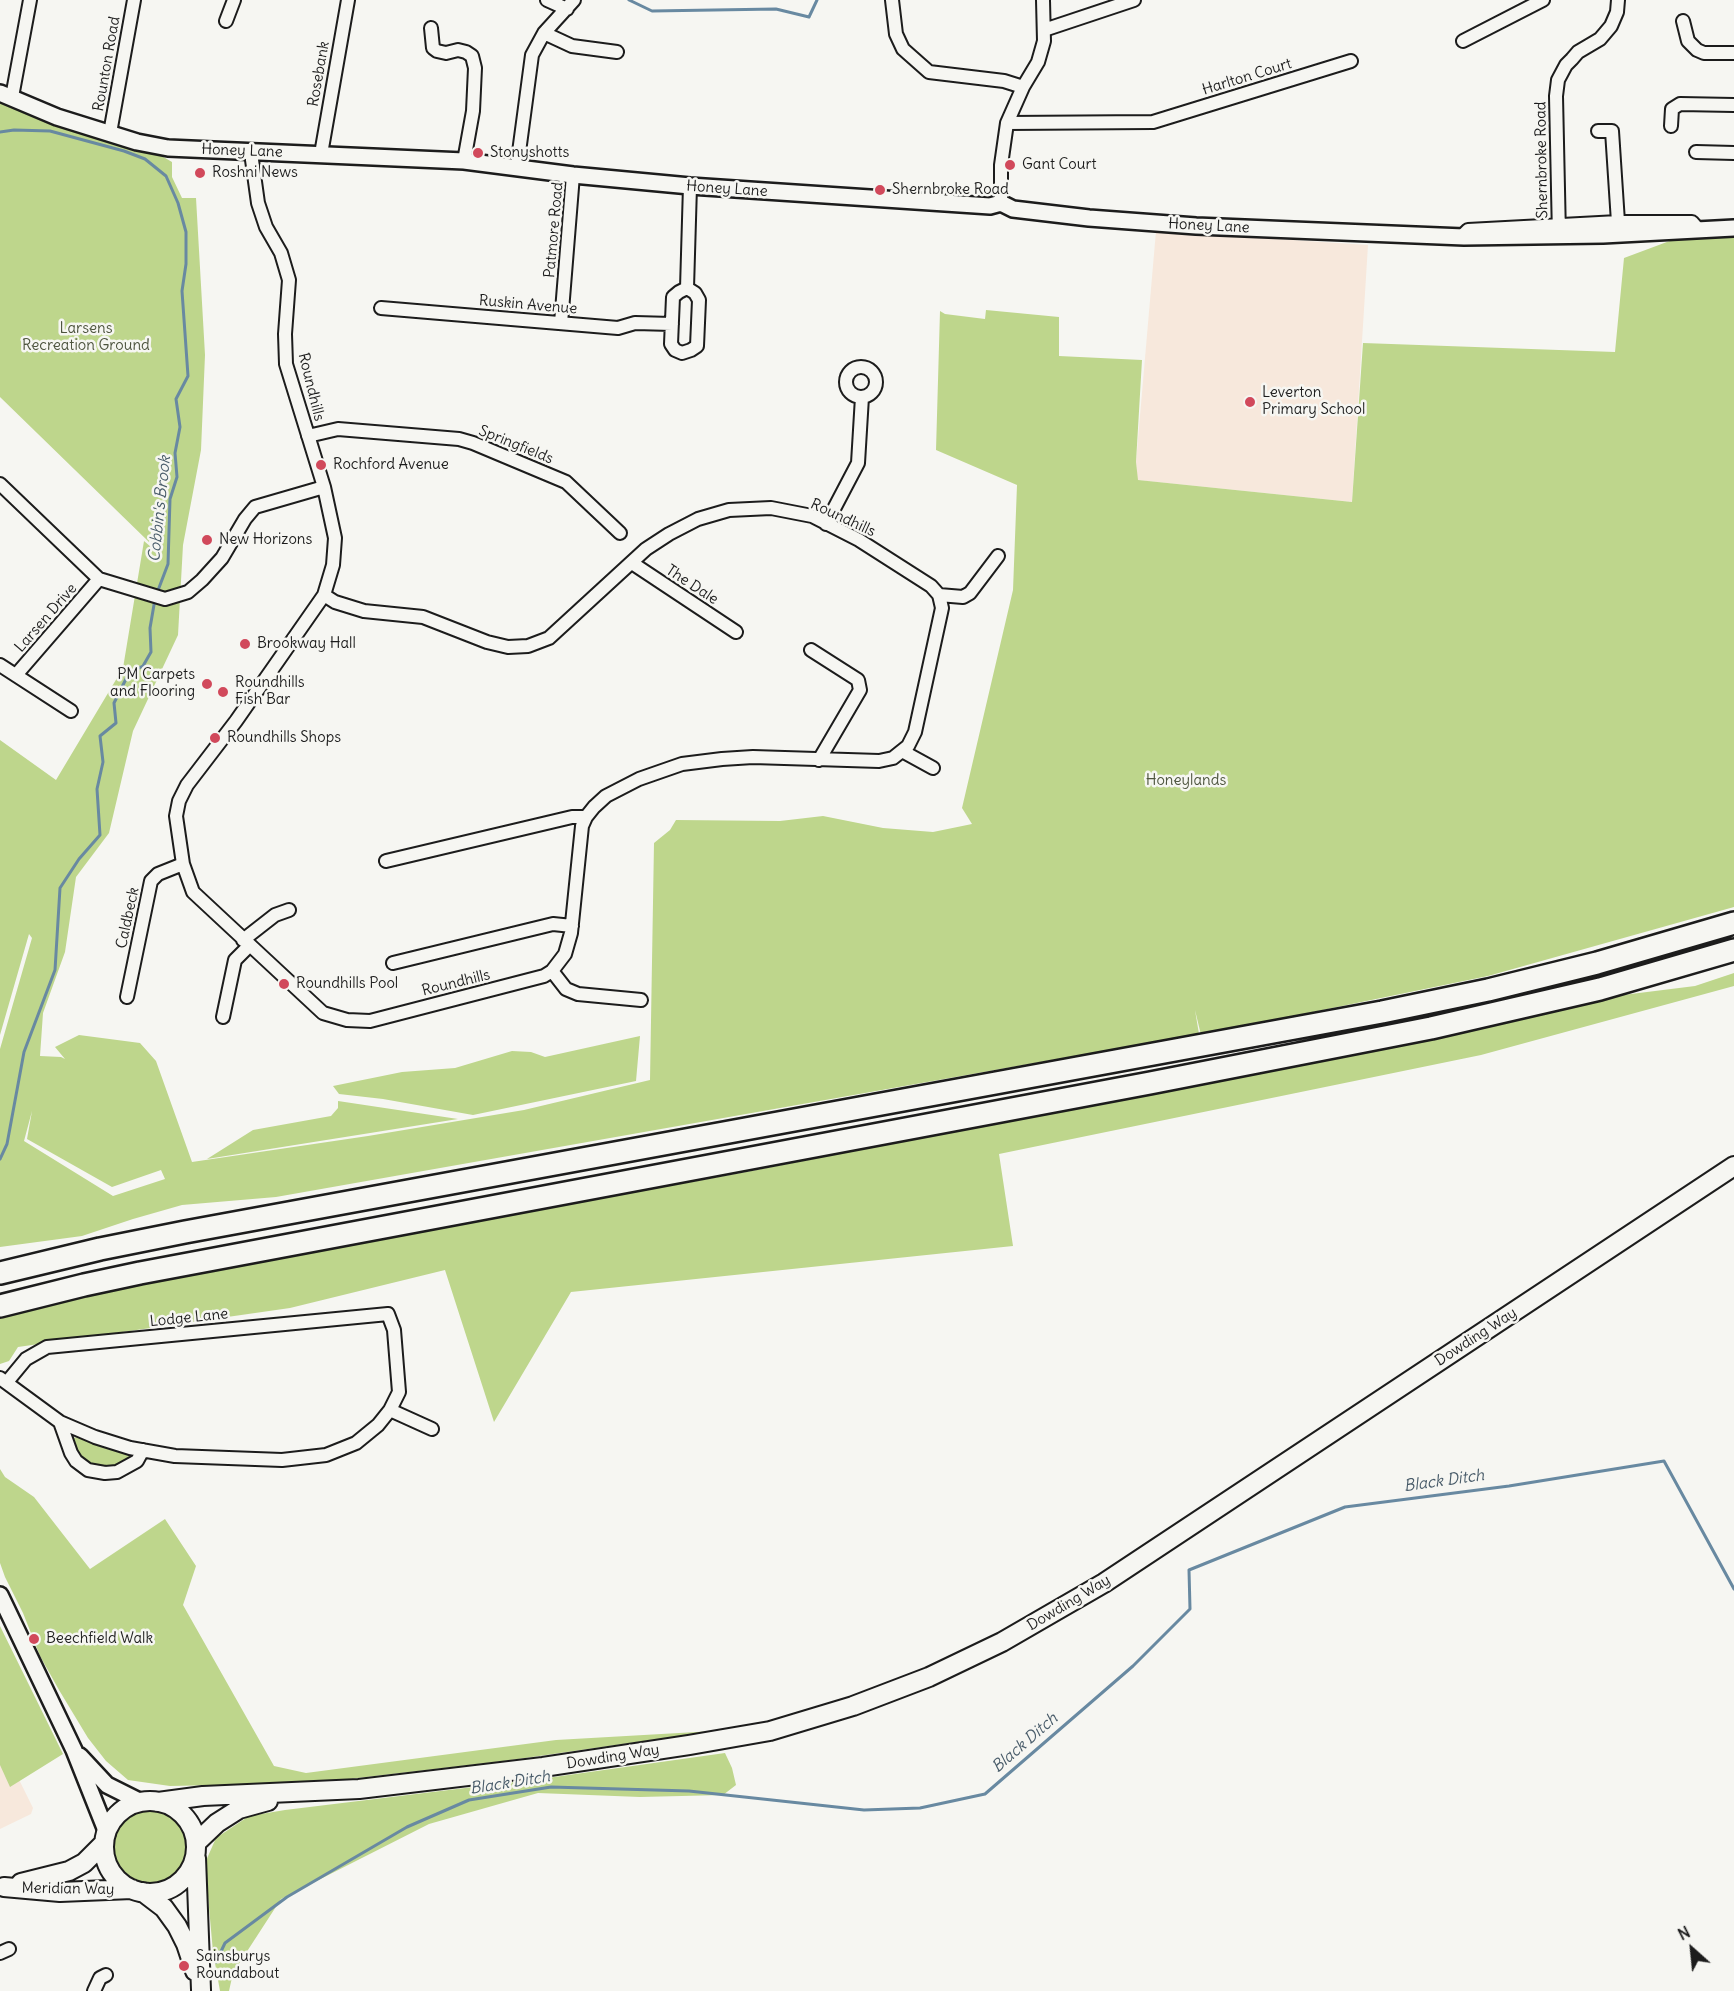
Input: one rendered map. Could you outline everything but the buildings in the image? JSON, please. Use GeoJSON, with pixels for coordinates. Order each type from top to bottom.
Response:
{"type":"FeatureCollection","features":[{"type":"Feature","properties":{"kind":"highway"},"geometry":{"type":"LineString","coordinates":[[0,1273],[164,1236],[1404,1008],[1597,963],[1734,923]]}},
{"type":"Feature","properties":{"kind":"highway"},"geometry":{"type":"LineString","coordinates":[[0,1306],[140,1273],[1138,1086],[1431,1028],[1600,989],[1734,950]]}},
{"type":"Feature","properties":{"kind":"main road","name":"Dowding Way"},"geometry":{"type":"LineString","coordinates":[[149,1802],[203,1796],[359,1789],[543,1767],[770,1731],[853,1706],[929,1677],[1002,1642],[1104,1583],[1734,1166]]}},
{"type":"Feature","properties":{"kind":"main road","name":"Dowding Way"},"geometry":{"type":"LineString","coordinates":[[196,1848],[217,1823],[239,1809],[306,1793]]}},
{"type":"Feature","properties":{"kind":"main road"},"geometry":{"type":"LineString","coordinates":[[149,1802],[172,1806],[182,1814],[194,1833],[201,1990],[186,1944],[177,1926],[164,1908],[123,1883],[113,1873],[105,1856],[105,1838],[116,1817],[127,1808],[149,1802]]}},
{"type":"Feature","properties":{"kind":"main road","name":"Meridian Way"},"geometry":{"type":"LineString","coordinates":[[2,1887],[69,1870],[84,1863],[105,1838]]}},
{"type":"Feature","properties":{"kind":"main road"},"geometry":{"type":"LineString","coordinates":[[138,1891],[152,1893],[169,1888],[183,1879],[190,1871],[196,1848]]}},
{"type":"Feature","properties":{"kind":"main road","name":"Meridian Way"},"geometry":{"type":"LineString","coordinates":[[2,1887],[60,1892],[138,1891]]}},
{"type":"Feature","properties":{"kind":"street"},"geometry":{"type":"LineString","coordinates":[[6,95],[30,0]]}},
{"type":"Feature","properties":{"kind":"street","name":"Rounton Road"},"geometry":{"type":"LineString","coordinates":[[110,133],[134,0]]}},
{"type":"Feature","properties":{"kind":"street"},"geometry":{"type":"LineString","coordinates":[[226,21],[234,0]]}},
{"type":"Feature","properties":{"kind":"street","name":"Rosebank"},"geometry":{"type":"LineString","coordinates":[[321,154],[348,0]]}},
{"type":"Feature","properties":{"kind":"street"},"geometry":{"type":"LineString","coordinates":[[547,0],[571,4]]}},
{"type":"Feature","properties":{"kind":"street"},"geometry":{"type":"LineString","coordinates":[[892,0],[896,34],[903,49],[929,72],[1004,81],[1023,87]]}},
{"type":"Feature","properties":{"kind":"street"},"geometry":{"type":"LineString","coordinates":[[1001,203],[1001,165],[1007,123],[1023,87],[1038,62],[1044,41],[1043,0]]}},
{"type":"Feature","properties":{"kind":"street"},"geometry":{"type":"LineString","coordinates":[[1044,30],[1134,0]]}},
{"type":"Feature","properties":{"kind":"street"},"geometry":{"type":"LineString","coordinates":[[1463,41],[1543,0]]}},
{"type":"Feature","properties":{"kind":"street","name":"Shernbroke Road"},"geometry":{"type":"LineString","coordinates":[[1559,231],[1556,96],[1558,80],[1566,65],[1600,39],[1611,26],[1617,12],[1618,0]]}},
{"type":"Feature","properties":{"kind":"street"},"geometry":{"type":"LineString","coordinates":[[517,167],[532,55],[544,33],[571,4]]}},
{"type":"Feature","properties":{"kind":"street"},"geometry":{"type":"LineString","coordinates":[[1683,21],[1689,41],[1697,50],[1704,53],[1734,53]]}},
{"type":"Feature","properties":{"kind":"street"},"geometry":{"type":"LineString","coordinates":[[431,28],[433,48],[437,51],[466,52],[472,56],[475,68],[473,111],[464,161]]}},
{"type":"Feature","properties":{"kind":"street"},"geometry":{"type":"LineString","coordinates":[[544,33],[572,46],[617,52]]}},
{"type":"Feature","properties":{"kind":"street","name":"Harlton Court"},"geometry":{"type":"LineString","coordinates":[[1007,123],[1153,122],[1351,61]]}},
{"type":"Feature","properties":{"kind":"street","name":"Honey Lane"},"geometry":{"type":"LineString","coordinates":[[6,95],[57,117],[137,142],[168,148],[464,161],[573,175],[690,186],[990,206],[1001,203],[1013,209],[1089,218],[1196,226],[1460,237],[1559,231],[1734,228]]}},
{"type":"Feature","properties":{"kind":"street"},"geometry":{"type":"LineString","coordinates":[[1671,126],[1672,109],[1680,104],[1734,105]]}},
{"type":"Feature","properties":{"kind":"street"},"geometry":{"type":"LineString","coordinates":[[1598,131],[1612,131],[1618,222]]}},
{"type":"Feature","properties":{"kind":"street","name":"Roundhills"},"geometry":{"type":"LineString","coordinates":[[254,152],[252,160],[258,203],[266,227],[281,253],[289,280],[285,333],[286,364],[324,487],[335,538],[333,565],[324,595],[241,714],[187,785],[179,801],[176,816],[183,864],[193,892],[323,1012],[347,1020],[370,1021],[393,1016],[544,976],[552,971]]}},
{"type":"Feature","properties":{"kind":"street"},"geometry":{"type":"LineString","coordinates":[[1696,152],[1734,153]]}},
{"type":"Feature","properties":{"kind":"street","name":"Patmore Road"},"geometry":{"type":"LineString","coordinates":[[561,323],[573,175]]}},
{"type":"Feature","properties":{"kind":"street"},"geometry":{"type":"LineString","coordinates":[[687,288],[690,186]]}},
{"type":"Feature","properties":{"kind":"street","name":"Honey Lane"},"geometry":{"type":"LineString","coordinates":[[1559,231],[1618,222],[1692,222],[1699,230]]}},
{"type":"Feature","properties":{"kind":"street"},"geometry":{"type":"LineString","coordinates":[[687,288],[695,293],[699,300],[697,345],[682,353],[675,350],[671,344],[673,297],[687,288]]}},
{"type":"Feature","properties":{"kind":"street","name":"Ruskin Avenue"},"geometry":{"type":"LineString","coordinates":[[381,308],[618,328],[635,323],[672,324]]}},
{"type":"Feature","properties":{"kind":"street"},"geometry":{"type":"LineString","coordinates":[[826,524],[858,463],[862,397]]}},
{"type":"Feature","properties":{"kind":"street","name":"Springfields"},"geometry":{"type":"LineString","coordinates":[[308,436],[338,429],[459,439],[473,443],[566,482],[620,533]]}},
{"type":"Feature","properties":{"kind":"street"},"geometry":{"type":"LineString","coordinates":[[0,484],[99,579],[165,599],[188,592],[202,580],[222,558],[244,519],[255,507],[324,487]]}},
{"type":"Feature","properties":{"kind":"street","name":"Roundhills"},"geometry":{"type":"LineString","coordinates":[[324,595],[335,602],[364,611],[423,617],[487,642],[508,647],[528,646],[549,638],[646,549],[669,534],[698,519],[729,510],[771,508],[812,516],[859,540],[931,586],[939,595]]}},
{"type":"Feature","properties":{"kind":"street"},"geometry":{"type":"LineString","coordinates":[[641,1000],[578,994],[566,989],[552,971],[559,965],[565,954],[572,926],[582,826],[594,807],[606,796],[639,779],[682,765],[753,757],[879,762],[894,758],[908,746],[915,732],[942,608],[939,595],[963,597],[970,593],[998,556]]}},
{"type":"Feature","properties":{"kind":"street","name":"The Dale"},"geometry":{"type":"LineString","coordinates":[[632,563],[736,632]]}},
{"type":"Feature","properties":{"kind":"street","name":"Larsen Drive"},"geometry":{"type":"LineString","coordinates":[[16,675],[99,579]]}},
{"type":"Feature","properties":{"kind":"street"},"geometry":{"type":"LineString","coordinates":[[811,650],[858,680],[860,690],[819,760]]}},
{"type":"Feature","properties":{"kind":"street"},"geometry":{"type":"LineString","coordinates":[[0,665],[71,711]]}},
{"type":"Feature","properties":{"kind":"street"},"geometry":{"type":"LineString","coordinates":[[902,751],[933,768]]}},
{"type":"Feature","properties":{"kind":"street"},"geometry":{"type":"LineString","coordinates":[[386,861],[572,817],[586,817]]}},
{"type":"Feature","properties":{"kind":"street","name":"Caldbeck"},"geometry":{"type":"LineString","coordinates":[[126,997],[151,881],[158,874],[183,864]]}},
{"type":"Feature","properties":{"kind":"street"},"geometry":{"type":"LineString","coordinates":[[222,1017],[235,960],[246,943],[275,915],[289,910]]}},
{"type":"Feature","properties":{"kind":"street"},"geometry":{"type":"LineString","coordinates":[[393,963],[553,924],[572,926]]}},
{"type":"Feature","properties":{"kind":"street","name":"Lodge Lane"},"geometry":{"type":"LineString","coordinates":[[3,1382],[26,1359],[47,1347],[388,1314],[394,1330],[399,1392],[390,1410]]}},
{"type":"Feature","properties":{"kind":"street"},"geometry":{"type":"LineString","coordinates":[[3,1382],[60,1422],[95,1437],[175,1456],[282,1460],[326,1455],[356,1443],[378,1425],[390,1410],[432,1429]]}},
{"type":"Feature","properties":{"kind":"street"},"geometry":{"type":"LineString","coordinates":[[60,1422],[70,1453],[88,1470],[105,1473],[117,1472],[136,1461],[143,1450]]}},
{"type":"Feature","properties":{"kind":"street"},"geometry":{"type":"LineString","coordinates":[[0,1595],[74,1749],[105,1838]]}},
{"type":"Feature","properties":{"kind":"street"},"geometry":{"type":"LineString","coordinates":[[74,1749],[107,1785],[149,1802]]}},
{"type":"Feature","properties":{"kind":"street"},"geometry":{"type":"LineString","coordinates":[[94,1991],[100,1978],[106,1974]]}},
{"type":"Feature","properties":{"kind":"shaded area","name":"Leverton Primary School"},"geometry":{"type":"Polygon","coordinates":[[[1156,231],[1368,245],[1352,502],[1137,480],[1136,462],[1156,231]]]}},
{"type":"Feature","properties":{"kind":"shaded area"},"geometry":{"type":"Polygon","coordinates":[[[0,1741],[33,1808],[31,1814],[0,1829],[0,1741]]]}},
{"type":"Feature","properties":{"kind":"green space"},"geometry":{"type":"Polygon","coordinates":[[[0,98],[160,155],[172,162],[172,177],[182,198],[196,198],[205,355],[201,450],[183,545],[178,635],[133,731],[109,833],[76,877],[65,952],[43,1013],[40,1056],[65,1059],[55,1047],[79,1035],[140,1043],[156,1061],[192,1162],[524,1110],[650,1080],[654,843],[670,830],[676,820],[780,821],[823,816],[883,828],[933,832],[972,824],[962,808],[1013,590],[1017,485],[936,450],[940,311],[945,314],[985,319],[986,310],[1059,317],[1059,356],[1142,360],[1136,462],[1138,480],[1352,502],[1363,343],[1615,352],[1624,258],[1699,230],[1734,229],[1734,907],[1488,976],[1201,1035],[1195,1010],[1199,1034],[276,1197],[182,1205],[82,1236],[0,1247],[0,1049],[32,938],[29,934],[0,1035],[0,740],[56,780],[123,668],[144,541],[151,547],[156,504],[149,542],[0,397],[0,98]],[[32,1111],[24,1141],[113,1196],[165,1179],[161,1170],[112,1187],[27,1139],[32,1111]]]}},
{"type":"Feature","properties":{"kind":"green space"},"geometry":{"type":"Polygon","coordinates":[[[1734,973],[1734,986],[1481,1055],[999,1154],[1013,1246],[571,1292],[494,1422],[445,1270],[290,1308],[18,1347],[9,1361],[0,1364],[0,1317],[43,1304],[415,1232],[746,1172],[1474,1030],[1607,997],[1695,986],[1734,973]]]}},
{"type":"Feature","properties":{"kind":"green space"},"geometry":{"type":"Polygon","coordinates":[[[640,1036],[636,1081],[473,1115],[383,1099],[339,1094],[333,1086],[402,1072],[455,1068],[512,1051],[531,1052],[545,1057],[640,1036]]]}},
{"type":"Feature","properties":{"kind":"green space"},"geometry":{"type":"Polygon","coordinates":[[[338,1101],[458,1119],[207,1159],[253,1130],[331,1116],[338,1108],[338,1101]]]}},
{"type":"Feature","properties":{"kind":"green space"},"geometry":{"type":"Polygon","coordinates":[[[78,1437],[128,1453],[130,1458],[126,1464],[107,1471],[84,1463],[70,1442],[72,1438],[78,1437]]]}},
{"type":"Feature","properties":{"kind":"green space"},"geometry":{"type":"Polygon","coordinates":[[[0,1469],[5,1477],[34,1497],[90,1569],[165,1519],[196,1566],[183,1605],[274,1766],[306,1773],[556,1740],[714,1731],[504,1761],[349,1779],[170,1786],[128,1780],[106,1761],[88,1738],[40,1656],[23,1613],[5,1577],[0,1563],[0,1469]]]}},
{"type":"Feature","properties":{"kind":"green space"},"geometry":{"type":"Polygon","coordinates":[[[0,1626],[63,1754],[10,1787],[0,1765],[0,1626]]]}},
{"type":"Feature","properties":{"kind":"green space"},"geometry":{"type":"Polygon","coordinates":[[[725,1753],[736,1785],[723,1795],[640,1797],[538,1793],[429,1824],[281,1899],[233,1973],[229,1991],[220,1991],[213,1952],[205,1863],[216,1838],[249,1816],[725,1753]]]}},
{"type":"Feature","properties":{"kind":"green space"},"geometry":{"type":"Polygon","coordinates":[[[150,1810],[171,1816],[181,1826],[187,1847],[181,1868],[171,1878],[150,1884],[129,1878],[119,1868],[113,1847],[119,1826],[129,1816],[150,1810]]]}},
{"type":"Feature","properties":{"kind":"waterway"},"geometry":{"type":"LineString","coordinates":[[629,0],[652,11],[776,9],[809,17],[817,0]]}},
{"type":"Feature","properties":{"kind":"waterway","name":"Cobbin's Brook"},"geometry":{"type":"LineString","coordinates":[[0,132],[50,131],[145,159],[166,176],[178,203],[186,232],[186,264],[182,291],[188,376],[176,399],[180,427],[175,453],[177,477],[170,499],[168,564],[157,593]]}},
{"type":"Feature","properties":{"kind":"waterway","name":"Cobbin's Brook"},"geometry":{"type":"LineString","coordinates":[[0,1159],[7,1144],[24,1052],[55,970],[60,888],[79,859],[100,835],[97,789],[103,762],[100,736],[116,723],[114,703],[129,673],[143,666],[151,652],[150,628],[155,599]]}},
{"type":"Feature","properties":{"kind":"waterway","name":"Black Ditch"},"geometry":{"type":"LineString","coordinates":[[216,1962],[225,1943],[287,1897],[407,1827],[469,1800],[551,1787],[689,1791],[864,1810],[920,1808],[985,1794],[1133,1666],[1190,1609],[1189,1570],[1345,1507],[1509,1486],[1664,1461],[1734,1589]]}},
{"type":"Feature","properties":{"kind":"place","name":"Stonyshotts"},"geometry":{"type":"Point","coordinates":[478,153]}},
{"type":"Feature","properties":{"kind":"place","name":"Gant Court"},"geometry":{"type":"Point","coordinates":[1010,165]}},
{"type":"Feature","properties":{"kind":"place","name":"Roshni News"},"geometry":{"type":"Point","coordinates":[200,173]}},
{"type":"Feature","properties":{"kind":"place","name":"Shernbroke Road"},"geometry":{"type":"Point","coordinates":[880,190]}},
{"type":"Feature","properties":{"kind":"place","name":"Leverton Primary School"},"geometry":{"type":"Point","coordinates":[1250,402]}},
{"type":"Feature","properties":{"kind":"place","name":"Rochford Avenue"},"geometry":{"type":"Point","coordinates":[321,465]}},
{"type":"Feature","properties":{"kind":"place","name":"New Horizons"},"geometry":{"type":"Point","coordinates":[207,540]}},
{"type":"Feature","properties":{"kind":"place","name":"Brookway Hall"},"geometry":{"type":"Point","coordinates":[245,644]}},
{"type":"Feature","properties":{"kind":"place","name":"PM Carpets and Flooring"},"geometry":{"type":"Point","coordinates":[207,684]}},
{"type":"Feature","properties":{"kind":"place","name":"Roundhills Fish Bar"},"geometry":{"type":"Point","coordinates":[223,692]}},
{"type":"Feature","properties":{"kind":"place","name":"Roundhills Shops"},"geometry":{"type":"Point","coordinates":[215,738]}},
{"type":"Feature","properties":{"kind":"place","name":"Roundhills Pool"},"geometry":{"type":"Point","coordinates":[284,984]}},
{"type":"Feature","properties":{"kind":"place","name":"Beechfield Walk"},"geometry":{"type":"Point","coordinates":[34,1639]}},
{"type":"Feature","properties":{"kind":"place","name":"Sainsburys Roundabout"},"geometry":{"type":"Point","coordinates":[184,1966]}},
{"type":"Feature","properties":{"kind":"park label","name":"Larsens Recreation Ground"},"geometry":{"type":"Point","coordinates":[86,338]}},
{"type":"Feature","properties":{"kind":"park label","name":"Honeylands"},"geometry":{"type":"Point","coordinates":[1186,781]}}]}
